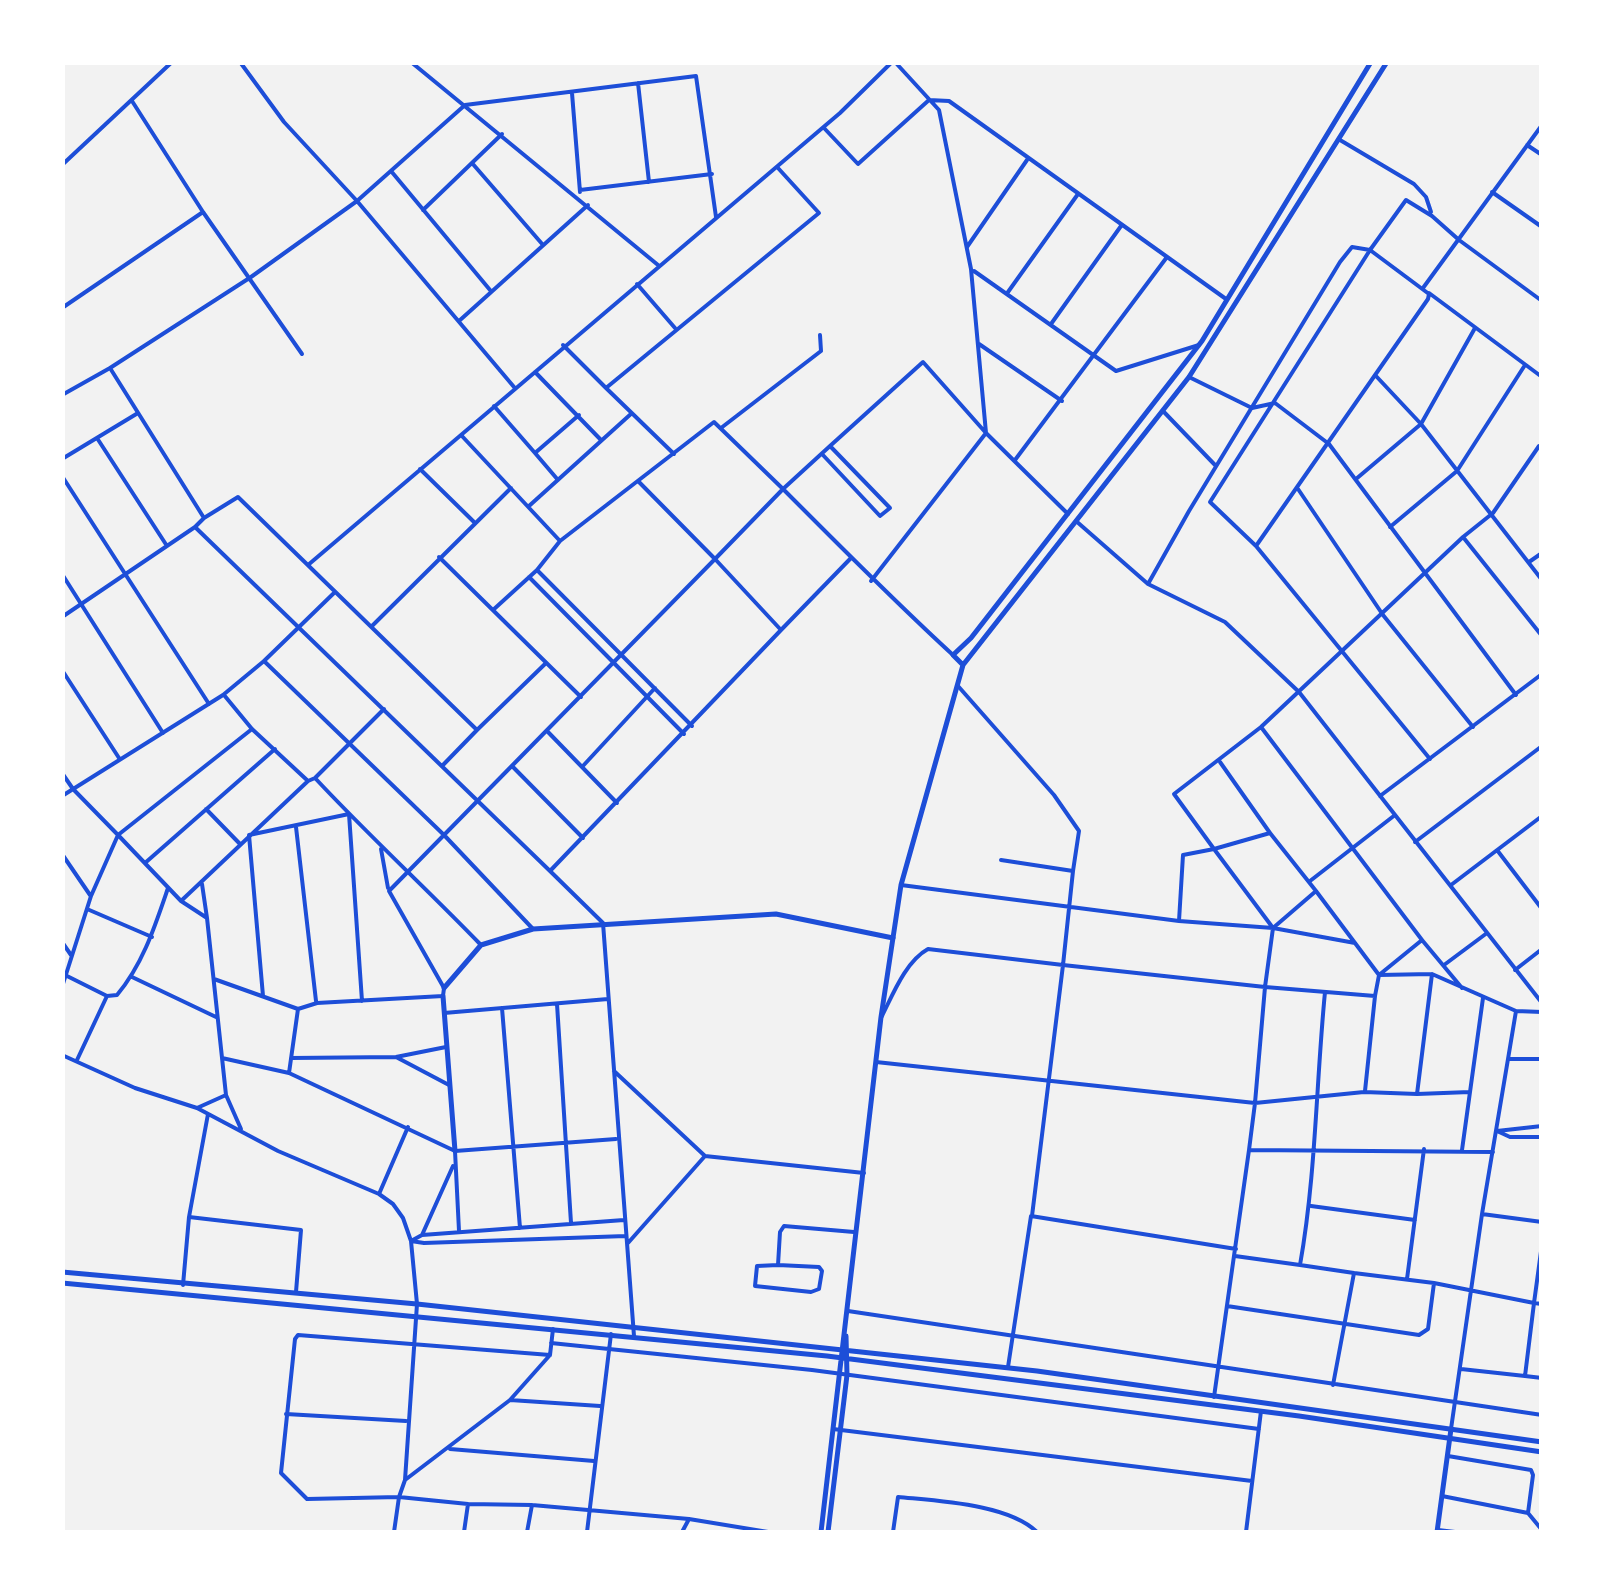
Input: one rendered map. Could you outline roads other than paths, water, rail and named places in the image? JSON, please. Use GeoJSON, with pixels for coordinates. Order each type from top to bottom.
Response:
{"type":"FeatureCollection","features":[{"type":"Feature","properties":{"kind":"main road"},"geometry":{"type":"LineString","coordinates":[[963,666],[953,655],[971,638],[1199,345],[1371,62]]}},
{"type":"Feature","properties":{"kind":"main road"},"geometry":{"type":"LineString","coordinates":[[824,1532],[876,1062],[901,885],[963,666],[1189,376],[1388,62]]}},
{"type":"Feature","properties":{"kind":"main road"},"geometry":{"type":"LineString","coordinates":[[444,988],[481,944],[533,929],[776,914],[893,938]]}},
{"type":"Feature","properties":{"kind":"main road"},"geometry":{"type":"LineString","coordinates":[[443,996],[455,1151]]}},
{"type":"Feature","properties":{"kind":"main road"},"geometry":{"type":"LineString","coordinates":[[62,1272],[635,1327],[1542,1452]]}},
{"type":"Feature","properties":{"kind":"main road"},"geometry":{"type":"LineString","coordinates":[[62,1283],[1008,1370],[1542,1442]]}},
{"type":"Feature","properties":{"kind":"main road"},"geometry":{"type":"LineString","coordinates":[[1438,1531],[1452,1429]]}},
{"type":"Feature","properties":{"kind":"street"},"geometry":{"type":"LineString","coordinates":[[62,165],[172,62]]}},
{"type":"Feature","properties":{"kind":"street"},"geometry":{"type":"LineString","coordinates":[[240,62],[284,122],[357,200],[514,388]]}},
{"type":"Feature","properties":{"kind":"street"},"geometry":{"type":"LineString","coordinates":[[410,62],[658,265]]}},
{"type":"Feature","properties":{"kind":"street"},"geometry":{"type":"LineString","coordinates":[[308,566],[777,167],[894,62],[938,110],[972,269],[986,433],[871,581]]}},
{"type":"Feature","properties":{"kind":"street"},"geometry":{"type":"LineString","coordinates":[[62,395],[251,277],[357,200],[466,105],[696,76],[716,217]]}},
{"type":"Feature","properties":{"kind":"street"},"geometry":{"type":"LineString","coordinates":[[638,84],[649,182]]}},
{"type":"Feature","properties":{"kind":"street"},"geometry":{"type":"LineString","coordinates":[[572,92],[580,199]]}},
{"type":"Feature","properties":{"kind":"street"},"geometry":{"type":"LineString","coordinates":[[823,127],[858,164],[930,100],[949,101],[1226,299]]}},
{"type":"Feature","properties":{"kind":"street"},"geometry":{"type":"LineString","coordinates":[[132,101],[302,354]]}},
{"type":"Feature","properties":{"kind":"street"},"geometry":{"type":"LineString","coordinates":[[1422,289],[1542,125]]}},
{"type":"Feature","properties":{"kind":"street"},"geometry":{"type":"LineString","coordinates":[[423,210],[502,134]]}},
{"type":"Feature","properties":{"kind":"street"},"geometry":{"type":"LineString","coordinates":[[1340,140],[1414,184],[1426,197],[1432,216]]}},
{"type":"Feature","properties":{"kind":"street"},"geometry":{"type":"LineString","coordinates":[[1527,145],[1542,156]]}},
{"type":"Feature","properties":{"kind":"street"},"geometry":{"type":"LineString","coordinates":[[967,247],[1028,159]]}},
{"type":"Feature","properties":{"kind":"street"},"geometry":{"type":"LineString","coordinates":[[472,163],[544,244]]}},
{"type":"Feature","properties":{"kind":"street"},"geometry":{"type":"LineString","coordinates":[[606,388],[818,213],[777,167]]}},
{"type":"Feature","properties":{"kind":"street"},"geometry":{"type":"LineString","coordinates":[[390,171],[491,292]]}},
{"type":"Feature","properties":{"kind":"street"},"geometry":{"type":"LineString","coordinates":[[580,190],[712,174]]}},
{"type":"Feature","properties":{"kind":"street"},"geometry":{"type":"LineString","coordinates":[[1492,192],[1542,227]]}},
{"type":"Feature","properties":{"kind":"street"},"geometry":{"type":"LineString","coordinates":[[1008,292],[1078,194]]}},
{"type":"Feature","properties":{"kind":"street"},"geometry":{"type":"LineString","coordinates":[[1210,502],[1406,200],[1542,301]]}},
{"type":"Feature","properties":{"kind":"street"},"geometry":{"type":"LineString","coordinates":[[459,321],[588,205]]}},
{"type":"Feature","properties":{"kind":"street"},"geometry":{"type":"LineString","coordinates":[[62,308],[203,212]]}},
{"type":"Feature","properties":{"kind":"street"},"geometry":{"type":"LineString","coordinates":[[1051,324],[1122,225]]}},
{"type":"Feature","properties":{"kind":"street"},"geometry":{"type":"LineString","coordinates":[[1148,584],[1352,247],[1370,250],[1542,377]]}},
{"type":"Feature","properties":{"kind":"street"},"geometry":{"type":"LineString","coordinates":[[1015,460],[1167,257]]}},
{"type":"Feature","properties":{"kind":"street"},"geometry":{"type":"LineString","coordinates":[[972,269],[1116,370],[1199,345]]}},
{"type":"Feature","properties":{"kind":"street"},"geometry":{"type":"LineString","coordinates":[[636,284],[675,328]]}},
{"type":"Feature","properties":{"kind":"street"},"geometry":{"type":"LineString","coordinates":[[1256,546],[1428,298],[1429,294],[1422,289]]}},
{"type":"Feature","properties":{"kind":"street"},"geometry":{"type":"LineString","coordinates":[[1356,480],[1421,424],[1475,328]]}},
{"type":"Feature","properties":{"kind":"street"},"geometry":{"type":"LineString","coordinates":[[721,428],[821,350],[820,335]]}},
{"type":"Feature","properties":{"kind":"street"},"geometry":{"type":"LineString","coordinates":[[978,342],[1062,401]]}},
{"type":"Feature","properties":{"kind":"street"},"geometry":{"type":"LineString","coordinates":[[564,345],[674,454]]}},
{"type":"Feature","properties":{"kind":"street"},"geometry":{"type":"LineString","coordinates":[[389,890],[548,732],[782,488],[922,362],[986,433],[1068,514]]}},
{"type":"Feature","properties":{"kind":"street"},"geometry":{"type":"LineString","coordinates":[[1390,527],[1457,471],[1525,365]]}},
{"type":"Feature","properties":{"kind":"street"},"geometry":{"type":"LineString","coordinates":[[110,368],[204,518]]}},
{"type":"Feature","properties":{"kind":"street"},"geometry":{"type":"LineString","coordinates":[[534,370],[601,440]]}},
{"type":"Feature","properties":{"kind":"street"},"geometry":{"type":"LineString","coordinates":[[1189,376],[1252,408],[1276,403],[1329,444],[1516,694]]}},
{"type":"Feature","properties":{"kind":"street"},"geometry":{"type":"LineString","coordinates":[[1376,376],[1421,424],[1542,580]]}},
{"type":"Feature","properties":{"kind":"street"},"geometry":{"type":"LineString","coordinates":[[494,406],[558,480]]}},
{"type":"Feature","properties":{"kind":"street"},"geometry":{"type":"LineString","coordinates":[[1162,411],[1216,466]]}},
{"type":"Feature","properties":{"kind":"street"},"geometry":{"type":"LineString","coordinates":[[62,459],[138,413]]}},
{"type":"Feature","properties":{"kind":"street"},"geometry":{"type":"LineString","coordinates":[[529,506],[632,413]]}},
{"type":"Feature","properties":{"kind":"street"},"geometry":{"type":"LineString","coordinates":[[535,453],[578,415]]}},
{"type":"Feature","properties":{"kind":"street"},"geometry":{"type":"LineString","coordinates":[[493,610],[538,570],[560,541],[714,422],[871,581],[953,655]]}},
{"type":"Feature","properties":{"kind":"street"},"geometry":{"type":"LineString","coordinates":[[461,435],[560,541]]}},
{"type":"Feature","properties":{"kind":"street"},"geometry":{"type":"LineString","coordinates":[[97,438],[167,546]]}},
{"type":"Feature","properties":{"kind":"street"},"geometry":{"type":"LineString","coordinates":[[822,454],[880,516],[890,508],[830,446]]}},
{"type":"Feature","properties":{"kind":"street"},"geometry":{"type":"LineString","coordinates":[[1273,928],[1174,794],[1261,728],[1463,536],[1493,513],[1540,446]]}},
{"type":"Feature","properties":{"kind":"street"},"geometry":{"type":"LineString","coordinates":[[420,469],[474,522]]}},
{"type":"Feature","properties":{"kind":"street"},"geometry":{"type":"LineString","coordinates":[[62,476],[209,704]]}},
{"type":"Feature","properties":{"kind":"street"},"geometry":{"type":"LineString","coordinates":[[638,481],[782,630]]}},
{"type":"Feature","properties":{"kind":"street"},"geometry":{"type":"LineString","coordinates":[[372,626],[511,488]]}},
{"type":"Feature","properties":{"kind":"street"},"geometry":{"type":"LineString","coordinates":[[1298,488],[1383,615],[1473,727]]}},
{"type":"Feature","properties":{"kind":"street"},"geometry":{"type":"LineString","coordinates":[[1200,493],[1256,546],[1430,758]]}},
{"type":"Feature","properties":{"kind":"street"},"geometry":{"type":"LineString","coordinates":[[62,617],[238,496],[476,730]]}},
{"type":"Feature","properties":{"kind":"street"},"geometry":{"type":"LineString","coordinates":[[1076,521],[1148,584],[1224,622],[1299,692],[1542,1003]]}},
{"type":"Feature","properties":{"kind":"street"},"geometry":{"type":"LineString","coordinates":[[195,527],[602,923],[634,1336]]}},
{"type":"Feature","properties":{"kind":"street"},"geometry":{"type":"LineString","coordinates":[[1463,536],[1542,636]]}},
{"type":"Feature","properties":{"kind":"street"},"geometry":{"type":"LineString","coordinates":[[1528,563],[1542,553]]}},
{"type":"Feature","properties":{"kind":"street"},"geometry":{"type":"LineString","coordinates":[[439,557],[581,697]]}},
{"type":"Feature","properties":{"kind":"street"},"geometry":{"type":"LineString","coordinates":[[550,871],[851,558]]}},
{"type":"Feature","properties":{"kind":"street"},"geometry":{"type":"LineString","coordinates":[[538,570],[692,726]]}},
{"type":"Feature","properties":{"kind":"street"},"geometry":{"type":"LineString","coordinates":[[62,574],[163,733]]}},
{"type":"Feature","properties":{"kind":"street"},"geometry":{"type":"LineString","coordinates":[[529,577],[684,734]]}},
{"type":"Feature","properties":{"kind":"street"},"geometry":{"type":"LineString","coordinates":[[62,796],[223,695],[334,592]]}},
{"type":"Feature","properties":{"kind":"street"},"geometry":{"type":"LineString","coordinates":[[264,661],[444,835],[533,929]]}},
{"type":"Feature","properties":{"kind":"street"},"geometry":{"type":"LineString","coordinates":[[443,765],[546,663]]}},
{"type":"Feature","properties":{"kind":"street"},"geometry":{"type":"LineString","coordinates":[[62,670],[119,758]]}},
{"type":"Feature","properties":{"kind":"street"},"geometry":{"type":"LineString","coordinates":[[1380,796],[1542,674]]}},
{"type":"Feature","properties":{"kind":"street"},"geometry":{"type":"LineString","coordinates":[[958,686],[1080,830],[1032,1216],[1008,1370]]}},
{"type":"Feature","properties":{"kind":"street"},"geometry":{"type":"LineString","coordinates":[[582,767],[655,688]]}},
{"type":"Feature","properties":{"kind":"street"},"geometry":{"type":"LineString","coordinates":[[223,695],[252,729],[308,781]]}},
{"type":"Feature","properties":{"kind":"street"},"geometry":{"type":"LineString","coordinates":[[181,902],[308,781],[316,778],[384,708]]}},
{"type":"Feature","properties":{"kind":"street"},"geometry":{"type":"LineString","coordinates":[[1261,728],[1462,988]]}},
{"type":"Feature","properties":{"kind":"street"},"geometry":{"type":"LineString","coordinates":[[62,987],[91,896],[118,835],[252,729]]}},
{"type":"Feature","properties":{"kind":"street"},"geometry":{"type":"LineString","coordinates":[[548,732],[618,803]]}},
{"type":"Feature","properties":{"kind":"street"},"geometry":{"type":"LineString","coordinates":[[1415,842],[1542,746]]}},
{"type":"Feature","properties":{"kind":"street"},"geometry":{"type":"LineString","coordinates":[[145,864],[276,750]]}},
{"type":"Feature","properties":{"kind":"street"},"geometry":{"type":"LineString","coordinates":[[1220,762],[1380,975]]}},
{"type":"Feature","properties":{"kind":"street"},"geometry":{"type":"LineString","coordinates":[[513,767],[582,838]]}},
{"type":"Feature","properties":{"kind":"street"},"geometry":{"type":"LineString","coordinates":[[62,772],[73,789],[181,902],[207,918]]}},
{"type":"Feature","properties":{"kind":"street"},"geometry":{"type":"LineString","coordinates":[[316,778],[380,848],[410,872],[481,944]]}},
{"type":"Feature","properties":{"kind":"street"},"geometry":{"type":"LineString","coordinates":[[206,810],[240,844]]}},
{"type":"Feature","properties":{"kind":"street"},"geometry":{"type":"LineString","coordinates":[[250,835],[349,814]]}},
{"type":"Feature","properties":{"kind":"street"},"geometry":{"type":"LineString","coordinates":[[349,814],[362,1001]]}},
{"type":"Feature","properties":{"kind":"street"},"geometry":{"type":"LineString","coordinates":[[1310,882],[1395,815]]}},
{"type":"Feature","properties":{"kind":"street"},"geometry":{"type":"LineString","coordinates":[[1451,885],[1542,816]]}},
{"type":"Feature","properties":{"kind":"street"},"geometry":{"type":"LineString","coordinates":[[296,827],[316,1004]]}},
{"type":"Feature","properties":{"kind":"street"},"geometry":{"type":"LineString","coordinates":[[1179,921],[1184,854],[1270,833]]}},
{"type":"Feature","properties":{"kind":"street"},"geometry":{"type":"LineString","coordinates":[[250,835],[264,996]]}},
{"type":"Feature","properties":{"kind":"street"},"geometry":{"type":"LineString","coordinates":[[214,978],[298,1009],[316,1004],[443,996],[444,988],[389,890],[380,848]]}},
{"type":"Feature","properties":{"kind":"street"},"geometry":{"type":"LineString","coordinates":[[1497,850],[1542,909]]}},
{"type":"Feature","properties":{"kind":"street"},"geometry":{"type":"LineString","coordinates":[[62,854],[91,896]]}},
{"type":"Feature","properties":{"kind":"street"},"geometry":{"type":"LineString","coordinates":[[1002,860],[1073,871]]}},
{"type":"Feature","properties":{"kind":"street"},"geometry":{"type":"LineString","coordinates":[[202,881],[226,1096],[240,1130]]}},
{"type":"Feature","properties":{"kind":"street"},"geometry":{"type":"LineString","coordinates":[[901,885],[1179,921],[1273,928],[1355,943]]}},
{"type":"Feature","properties":{"kind":"street"},"geometry":{"type":"LineString","coordinates":[[66,976],[107,996],[116,995],[132,977],[152,937],[168,888]]}},
{"type":"Feature","properties":{"kind":"street"},"geometry":{"type":"LineString","coordinates":[[1214,1396],[1255,1103],[1273,928],[1316,892]]}},
{"type":"Feature","properties":{"kind":"street"},"geometry":{"type":"LineString","coordinates":[[87,908],[152,937]]}},
{"type":"Feature","properties":{"kind":"street"},"geometry":{"type":"LineString","coordinates":[[1444,966],[1487,933]]}},
{"type":"Feature","properties":{"kind":"street"},"geometry":{"type":"LineString","coordinates":[[1364,1092],[1380,975],[1422,940]]}},
{"type":"Feature","properties":{"kind":"street"},"geometry":{"type":"LineString","coordinates":[[62,942],[71,954]]}},
{"type":"Feature","properties":{"kind":"street"},"geometry":{"type":"LineString","coordinates":[[882,1017],[900,982],[928,949],[1265,988],[1375,996]]}},
{"type":"Feature","properties":{"kind":"street"},"geometry":{"type":"LineString","coordinates":[[1515,970],[1542,950]]}},
{"type":"Feature","properties":{"kind":"street"},"geometry":{"type":"LineString","coordinates":[[1380,975],[1432,974],[1516,1011],[1542,1012]]}},
{"type":"Feature","properties":{"kind":"street"},"geometry":{"type":"LineString","coordinates":[[1418,1094],[1432,974]]}},
{"type":"Feature","properties":{"kind":"street"},"geometry":{"type":"LineString","coordinates":[[132,977],[216,1017]]}},
{"type":"Feature","properties":{"kind":"street"},"geometry":{"type":"LineString","coordinates":[[1300,1265],[1316,1150],[1315,1097],[1325,992]]}},
{"type":"Feature","properties":{"kind":"street"},"geometry":{"type":"LineString","coordinates":[[77,1061],[107,996]]}},
{"type":"Feature","properties":{"kind":"street"},"geometry":{"type":"LineString","coordinates":[[1462,1150],[1484,998]]}},
{"type":"Feature","properties":{"kind":"street"},"geometry":{"type":"LineString","coordinates":[[444,1013],[608,1000]]}},
{"type":"Feature","properties":{"kind":"street"},"geometry":{"type":"LineString","coordinates":[[557,1004],[571,1223]]}},
{"type":"Feature","properties":{"kind":"street"},"geometry":{"type":"LineString","coordinates":[[502,1008],[520,1228]]}},
{"type":"Feature","properties":{"kind":"street"},"geometry":{"type":"LineString","coordinates":[[289,1074],[298,1009]]}},
{"type":"Feature","properties":{"kind":"street"},"geometry":{"type":"LineString","coordinates":[[1452,1429],[1516,1011]]}},
{"type":"Feature","properties":{"kind":"street"},"geometry":{"type":"LineString","coordinates":[[291,1058],[396,1057],[446,1047]]}},
{"type":"Feature","properties":{"kind":"street"},"geometry":{"type":"LineString","coordinates":[[62,1055],[135,1088],[197,1108],[278,1151],[379,1194],[403,1218],[411,1241],[417,1304],[405,1480],[394,1532]]}},
{"type":"Feature","properties":{"kind":"street"},"geometry":{"type":"LineString","coordinates":[[396,1057],[450,1085]]}},
{"type":"Feature","properties":{"kind":"street"},"geometry":{"type":"LineString","coordinates":[[222,1058],[289,1074],[455,1151],[618,1138]]}},
{"type":"Feature","properties":{"kind":"street"},"geometry":{"type":"LineString","coordinates":[[1508,1060],[1542,1059]]}},
{"type":"Feature","properties":{"kind":"street"},"geometry":{"type":"LineString","coordinates":[[876,1062],[1255,1103],[1364,1092],[1470,1092]]}},
{"type":"Feature","properties":{"kind":"street"},"geometry":{"type":"LineString","coordinates":[[614,1071],[705,1156],[864,1173]]}},
{"type":"Feature","properties":{"kind":"street"},"geometry":{"type":"LineString","coordinates":[[197,1108],[226,1096]]}},
{"type":"Feature","properties":{"kind":"street"},"geometry":{"type":"LineString","coordinates":[[183,1285],[189,1217],[208,1114]]}},
{"type":"Feature","properties":{"kind":"street"},"geometry":{"type":"LineString","coordinates":[[1497,1131],[1542,1126]]}},
{"type":"Feature","properties":{"kind":"street"},"geometry":{"type":"LineString","coordinates":[[379,1194],[408,1127]]}},
{"type":"Feature","properties":{"kind":"street"},"geometry":{"type":"LineString","coordinates":[[1497,1131],[1510,1137],[1542,1137]]}},
{"type":"Feature","properties":{"kind":"street"},"geometry":{"type":"LineString","coordinates":[[1407,1279],[1424,1149]]}},
{"type":"Feature","properties":{"kind":"street"},"geometry":{"type":"LineString","coordinates":[[1249,1150],[1493,1152]]}},
{"type":"Feature","properties":{"kind":"street"},"geometry":{"type":"LineString","coordinates":[[455,1151],[459,1232]]}},
{"type":"Feature","properties":{"kind":"street"},"geometry":{"type":"LineString","coordinates":[[628,1244],[705,1156]]}},
{"type":"Feature","properties":{"kind":"street"},"geometry":{"type":"LineString","coordinates":[[422,1234],[454,1166]]}},
{"type":"Feature","properties":{"kind":"street"},"geometry":{"type":"LineString","coordinates":[[1310,1206],[1415,1220]]}},
{"type":"Feature","properties":{"kind":"street"},"geometry":{"type":"LineString","coordinates":[[1482,1214],[1542,1222]]}},
{"type":"Feature","properties":{"kind":"street"},"geometry":{"type":"LineString","coordinates":[[1032,1216],[1542,1304]]}},
{"type":"Feature","properties":{"kind":"street"},"geometry":{"type":"LineString","coordinates":[[189,1217],[302,1230],[296,1295]]}},
{"type":"Feature","properties":{"kind":"street"},"geometry":{"type":"LineString","coordinates":[[411,1241],[422,1234],[624,1220]]}},
{"type":"Feature","properties":{"kind":"street"},"geometry":{"type":"LineString","coordinates":[[778,1265],[780,1232],[784,1226],[857,1232]]}},
{"type":"Feature","properties":{"kind":"street"},"geometry":{"type":"LineString","coordinates":[[411,1241],[424,1244],[627,1236]]}},
{"type":"Feature","properties":{"kind":"street"},"geometry":{"type":"LineString","coordinates":[[1526,1376],[1542,1244]]}},
{"type":"Feature","properties":{"kind":"street"},"geometry":{"type":"LineString","coordinates":[[778,1265],[819,1266],[821,1287],[811,1292],[756,1286],[757,1266],[778,1265]]}},
{"type":"Feature","properties":{"kind":"street"},"geometry":{"type":"LineString","coordinates":[[1333,1386],[1354,1273]]}},
{"type":"Feature","properties":{"kind":"street"},"geometry":{"type":"LineString","coordinates":[[1227,1306],[1345,1326],[1425,1334],[1434,1283]]}},
{"type":"Feature","properties":{"kind":"street"},"geometry":{"type":"LineString","coordinates":[[848,1311],[1542,1415]]}},
{"type":"Feature","properties":{"kind":"street"},"geometry":{"type":"LineString","coordinates":[[405,1480],[510,1400],[550,1355],[553,1329]]}},
{"type":"Feature","properties":{"kind":"street"},"geometry":{"type":"LineString","coordinates":[[550,1355],[298,1334],[294,1339],[281,1473],[308,1500],[399,1498],[532,1505],[689,1518],[768,1532]]}},
{"type":"Feature","properties":{"kind":"street"},"geometry":{"type":"LineString","coordinates":[[588,1532],[611,1334]]}},
{"type":"Feature","properties":{"kind":"street"},"geometry":{"type":"LineString","coordinates":[[551,1342],[843,1374],[1259,1429]]}},
{"type":"Feature","properties":{"kind":"street"},"geometry":{"type":"LineString","coordinates":[[1461,1368],[1542,1378]]}},
{"type":"Feature","properties":{"kind":"street"},"geometry":{"type":"LineString","coordinates":[[510,1400],[602,1406]]}},
{"type":"Feature","properties":{"kind":"street"},"geometry":{"type":"LineString","coordinates":[[1246,1532],[1261,1411]]}},
{"type":"Feature","properties":{"kind":"street"},"geometry":{"type":"LineString","coordinates":[[286,1414],[408,1422]]}},
{"type":"Feature","properties":{"kind":"street"},"geometry":{"type":"LineString","coordinates":[[837,1430],[1252,1482]]}},
{"type":"Feature","properties":{"kind":"street"},"geometry":{"type":"LineString","coordinates":[[450,1449],[596,1462]]}},
{"type":"Feature","properties":{"kind":"street"},"geometry":{"type":"LineString","coordinates":[[1448,1456],[1531,1470],[1528,1513]]}},
{"type":"Feature","properties":{"kind":"street"},"geometry":{"type":"LineString","coordinates":[[1442,1496],[1528,1513],[1542,1530]]}},
{"type":"Feature","properties":{"kind":"street"},"geometry":{"type":"LineString","coordinates":[[893,1532],[898,1497],[957,1504],[1024,1520],[1038,1532]]}},
{"type":"Feature","properties":{"kind":"street"},"geometry":{"type":"LineString","coordinates":[[464,1532],[468,1504]]}},
{"type":"Feature","properties":{"kind":"street"},"geometry":{"type":"LineString","coordinates":[[527,1532],[532,1505]]}},
{"type":"Feature","properties":{"kind":"street"},"geometry":{"type":"LineString","coordinates":[[682,1532],[689,1518]]}},
{"type":"Feature","properties":{"kind":"street"},"geometry":{"type":"LineString","coordinates":[[1438,1531],[1455,1532]]}}]}
